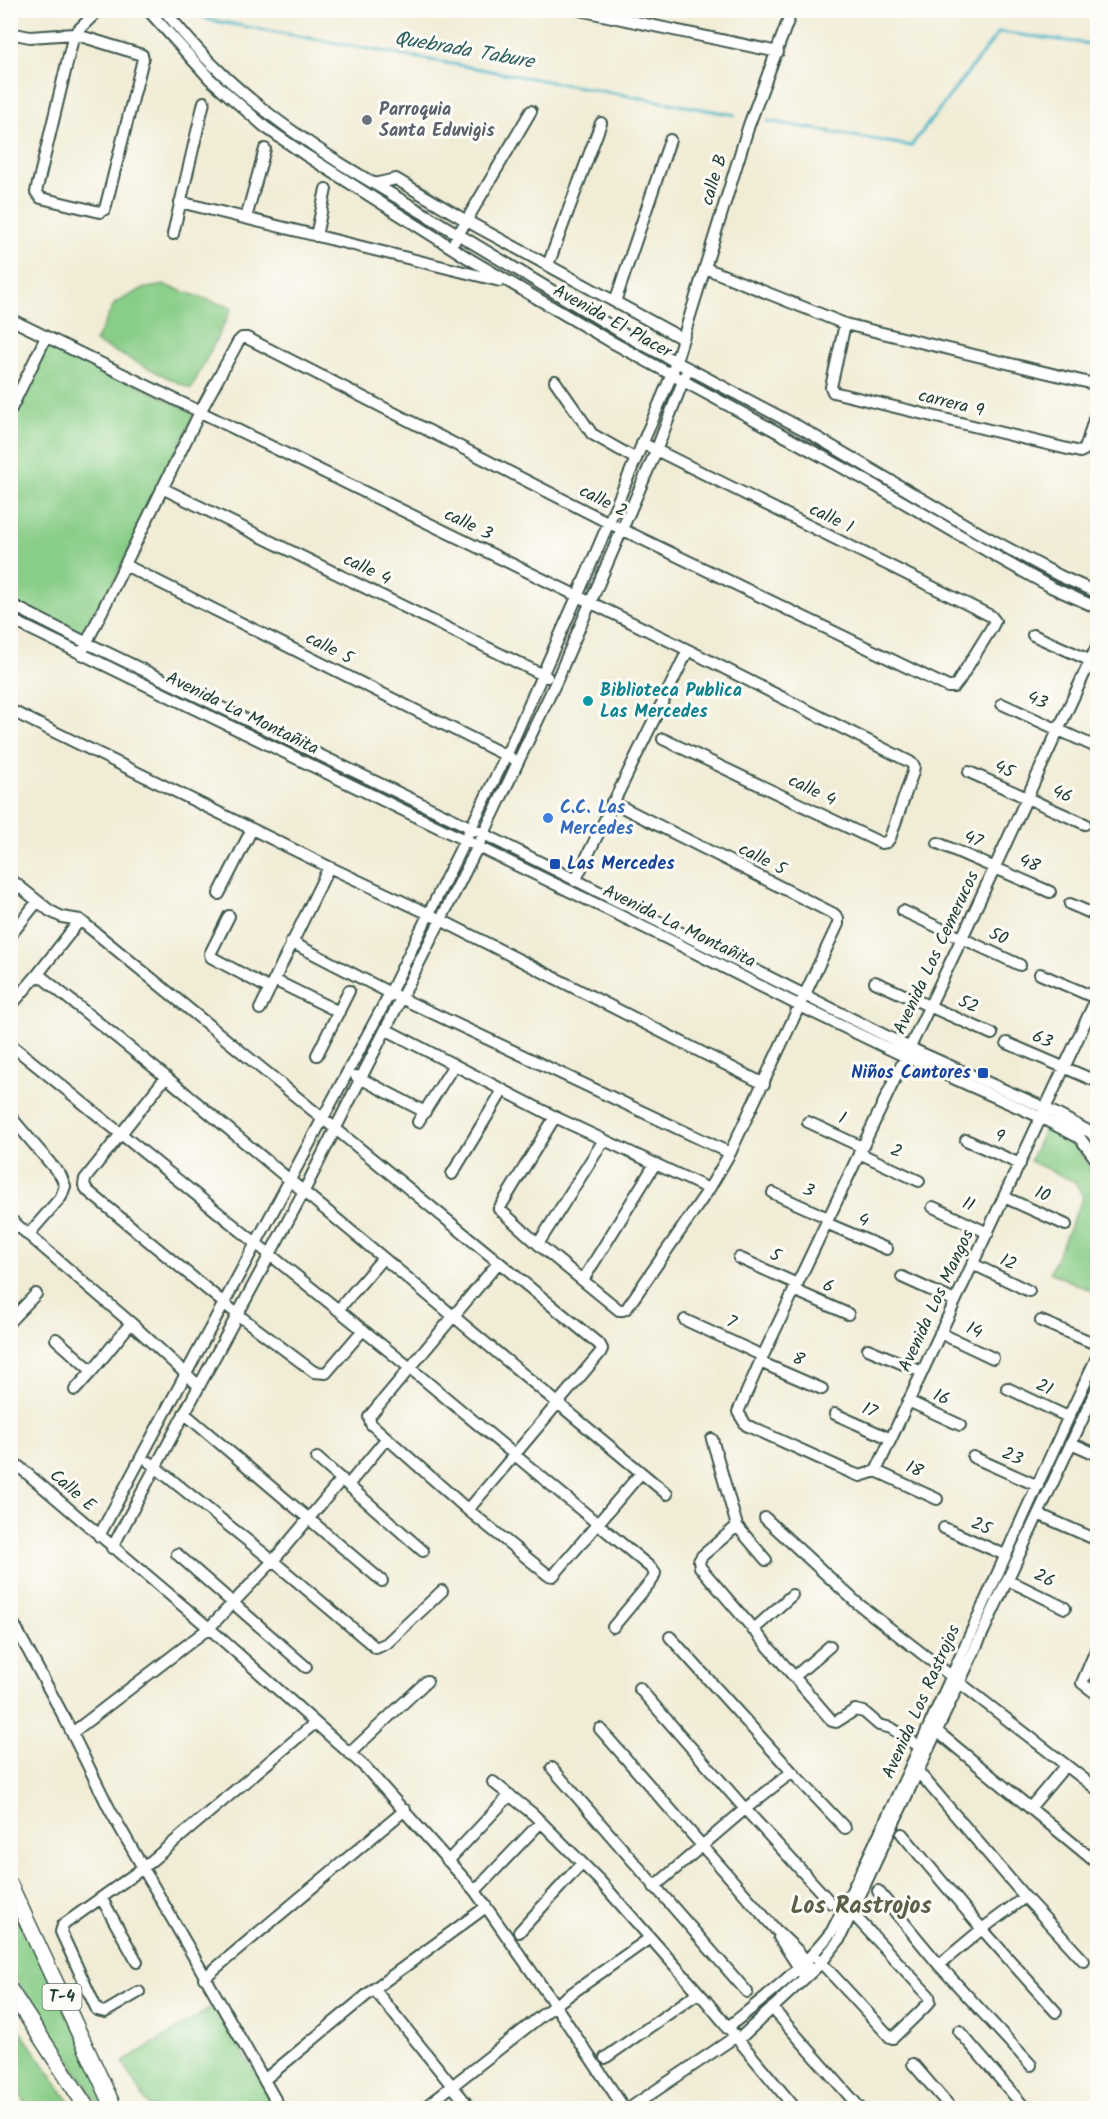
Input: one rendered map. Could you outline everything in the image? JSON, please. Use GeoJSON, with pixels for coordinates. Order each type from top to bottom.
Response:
{"type":"FeatureCollection","features":[{"type":"Feature","properties":{"kind":"highway","name":"T-4"},"geometry":{"type":"LineString","coordinates":[[10,1886],[114,2109]]}},
{"type":"Feature","properties":{"kind":"highway","name":"T-4"},"geometry":{"type":"LineString","coordinates":[[12,1995],[87,2109]]}},
{"type":"Feature","properties":{"kind":"street"},"geometry":{"type":"LineString","coordinates":[[10,33],[30,37],[74,34],[142,55],[143,59],[105,209],[100,212],[41,198],[36,192],[74,34],[99,10]]}},
{"type":"Feature","properties":{"kind":"street","name":"Avenida El Placer"},"geometry":{"type":"LineString","coordinates":[[148,10],[210,79],[265,127],[452,248],[609,340],[860,477],[1051,587],[1098,608]]}},
{"type":"Feature","properties":{"kind":"street","name":"Avenida El Placer"},"geometry":{"type":"LineString","coordinates":[[164,10],[213,65],[246,96],[311,145],[629,337],[801,428],[983,535],[1060,576],[1098,593]]}},
{"type":"Feature","properties":{"kind":"street"},"geometry":{"type":"LineString","coordinates":[[579,10],[777,52]]}},
{"type":"Feature","properties":{"kind":"street","name":"calle B"},"geometry":{"type":"LineString","coordinates":[[99,1536],[390,993],[506,756],[672,374],[749,125],[792,10]]}},
{"type":"Feature","properties":{"kind":"street"},"geometry":{"type":"LineString","coordinates":[[173,234],[204,102]]}},
{"type":"Feature","properties":{"kind":"street"},"geometry":{"type":"LineString","coordinates":[[452,248],[465,220],[531,111]]}},
{"type":"Feature","properties":{"kind":"street"},"geometry":{"type":"LineString","coordinates":[[548,265],[601,123]]}},
{"type":"Feature","properties":{"kind":"street"},"geometry":{"type":"LineString","coordinates":[[615,302],[670,140]]}},
{"type":"Feature","properties":{"kind":"street"},"geometry":{"type":"LineString","coordinates":[[246,218],[265,149]]}},
{"type":"Feature","properties":{"kind":"street"},"geometry":{"type":"LineString","coordinates":[[374,184],[396,179],[465,220],[683,339]]}},
{"type":"Feature","properties":{"kind":"street"},"geometry":{"type":"LineString","coordinates":[[316,236],[326,189]]}},
{"type":"Feature","properties":{"kind":"street"},"geometry":{"type":"LineString","coordinates":[[180,202],[512,284]]}},
{"type":"Feature","properties":{"kind":"street"},"geometry":{"type":"LineString","coordinates":[[705,268],[844,324],[1098,385]]}},
{"type":"Feature","properties":{"kind":"street","name":"calle 3"},"geometry":{"type":"LineString","coordinates":[[10,320],[688,650],[910,762],[914,766],[906,794],[890,838],[881,843]]}},
{"type":"Feature","properties":{"kind":"street","name":"carrera 9"},"geometry":{"type":"LineString","coordinates":[[844,324],[831,387],[833,392],[1080,452],[1086,446],[1098,406]]}},
{"type":"Feature","properties":{"kind":"street"},"geometry":{"type":"LineString","coordinates":[[10,411],[46,337]]}},
{"type":"Feature","properties":{"kind":"street","name":"calle 2"},"geometry":{"type":"LineString","coordinates":[[201,412],[238,342],[242,338],[247,338],[622,530],[948,687]]}},
{"type":"Feature","properties":{"kind":"street"},"geometry":{"type":"LineString","coordinates":[[112,1548],[304,1191],[403,999],[484,834],[591,604],[656,451],[688,368]]}},
{"type":"Feature","properties":{"kind":"street"},"geometry":{"type":"LineString","coordinates":[[555,381],[592,434],[636,459]]}},
{"type":"Feature","properties":{"kind":"street"},"geometry":{"type":"LineString","coordinates":[[81,654],[201,412]]}},
{"type":"Feature","properties":{"kind":"street","name":"calle 1"},"geometry":{"type":"LineString","coordinates":[[642,443],[991,616],[995,621],[992,627],[958,682],[954,687],[948,687]]}},
{"type":"Feature","properties":{"kind":"street","name":"calle 4"},"geometry":{"type":"LineString","coordinates":[[162,488],[556,682]]}},
{"type":"Feature","properties":{"kind":"street","name":"calle 5"},"geometry":{"type":"LineString","coordinates":[[125,565],[519,762]]}},
{"type":"Feature","properties":{"kind":"street","name":"Avenida La Montañita"},"geometry":{"type":"LineString","coordinates":[[10,604],[484,834],[802,1001]]}},
{"type":"Feature","properties":{"kind":"street","name":"Avenida La Montañita"},"geometry":{"type":"LineString","coordinates":[[10,619],[908,1053],[1090,1132],[1098,1141]]}},
{"type":"Feature","properties":{"kind":"street"},"geometry":{"type":"LineString","coordinates":[[1033,635],[1093,662]]}},
{"type":"Feature","properties":{"kind":"street","name":"Avenida Los Cemerucos"},"geometry":{"type":"LineString","coordinates":[[876,1471],[860,1476],[852,1473],[746,1425],[738,1412],[962,938],[1057,729],[1093,662],[1098,644]]}},
{"type":"Feature","properties":{"kind":"street"},"geometry":{"type":"LineString","coordinates":[[575,880],[688,650]]}},
{"type":"Feature","properties":{"kind":"street","name":"43"},"geometry":{"type":"LineString","coordinates":[[1002,704],[1098,748]]}},
{"type":"Feature","properties":{"kind":"street"},"geometry":{"type":"LineString","coordinates":[[10,710],[252,830],[429,914],[764,1084]]}},
{"type":"Feature","properties":{"kind":"street","name":"calle 4"},"geometry":{"type":"LineString","coordinates":[[663,738],[881,843]]}},
{"type":"Feature","properties":{"kind":"street","name":"45"},"geometry":{"type":"LineString","coordinates":[[969,772],[1026,798]]}},
{"type":"Feature","properties":{"kind":"street","name":"46"},"geometry":{"type":"LineString","coordinates":[[1026,798],[1085,824]]}},
{"type":"Feature","properties":{"kind":"street","name":"calle 5"},"geometry":{"type":"LineString","coordinates":[[612,802],[838,918],[838,924],[802,1001]]}},
{"type":"Feature","properties":{"kind":"street"},"geometry":{"type":"LineString","coordinates":[[219,894],[252,830]]}},
{"type":"Feature","properties":{"kind":"street","name":"47"},"geometry":{"type":"LineString","coordinates":[[938,843],[995,867]]}},
{"type":"Feature","properties":{"kind":"street"},"geometry":{"type":"LineString","coordinates":[[260,1009],[329,867]]}},
{"type":"Feature","properties":{"kind":"street","name":"48"},"geometry":{"type":"LineString","coordinates":[[995,867],[1050,892]]}},
{"type":"Feature","properties":{"kind":"street"},"geometry":{"type":"LineString","coordinates":[[10,879],[36,902],[57,915],[80,920],[600,1345],[602,1349],[600,1353],[468,1509]]}},
{"type":"Feature","properties":{"kind":"street"},"geometry":{"type":"LineString","coordinates":[[10,936],[36,902]]}},
{"type":"Feature","properties":{"kind":"street"},"geometry":{"type":"LineString","coordinates":[[1070,904],[1098,916]]}},
{"type":"Feature","properties":{"kind":"street","name":"50"},"geometry":{"type":"LineString","coordinates":[[903,911],[1020,965]]}},
{"type":"Feature","properties":{"kind":"street"},"geometry":{"type":"LineString","coordinates":[[229,916],[210,954],[211,957],[339,1012]]}},
{"type":"Feature","properties":{"kind":"street"},"geometry":{"type":"LineString","coordinates":[[10,1007],[80,920]]}},
{"type":"Feature","properties":{"kind":"street"},"geometry":{"type":"LineString","coordinates":[[291,942],[390,993],[730,1154]]}},
{"type":"Feature","properties":{"kind":"street"},"geometry":{"type":"LineString","coordinates":[[38,974],[290,1179],[667,1494]]}},
{"type":"Feature","properties":{"kind":"street"},"geometry":{"type":"LineString","coordinates":[[1040,974],[1097,998]]}},
{"type":"Feature","properties":{"kind":"street","name":"52"},"geometry":{"type":"LineString","coordinates":[[875,982],[992,1034]]}},
{"type":"Feature","properties":{"kind":"street"},"geometry":{"type":"LineString","coordinates":[[317,1055],[349,991]]}},
{"type":"Feature","properties":{"kind":"street","name":"Avenida Los Mangos"},"geometry":{"type":"LineString","coordinates":[[876,1471],[1097,998]]}},
{"type":"Feature","properties":{"kind":"street"},"geometry":{"type":"LineString","coordinates":[[555,1117],[499,1209],[619,1310],[623,1310],[627,1308],[709,1189],[730,1154],[802,1001]]}},
{"type":"Feature","properties":{"kind":"street"},"geometry":{"type":"LineString","coordinates":[[387,1030],[555,1117],[709,1189]]}},
{"type":"Feature","properties":{"kind":"street","name":"63"},"geometry":{"type":"LineString","coordinates":[[1007,1043],[1098,1082]]}},
{"type":"Feature","properties":{"kind":"street"},"geometry":{"type":"LineString","coordinates":[[10,1044],[122,1132],[651,1568],[655,1573],[653,1580],[613,1627]]}},
{"type":"Feature","properties":{"kind":"street"},"geometry":{"type":"LineString","coordinates":[[418,1122],[454,1065]]}},
{"type":"Feature","properties":{"kind":"street"},"geometry":{"type":"LineString","coordinates":[[348,1072],[425,1112]]}},
{"type":"Feature","properties":{"kind":"street"},"geometry":{"type":"LineString","coordinates":[[166,1077],[85,1179],[84,1185],[88,1191],[223,1303],[309,1369],[320,1374],[326,1373],[363,1330]]}},
{"type":"Feature","properties":{"kind":"street"},"geometry":{"type":"LineString","coordinates":[[452,1174],[503,1090]]}},
{"type":"Feature","properties":{"kind":"street","name":"Avenida La Montañita"},"geometry":{"type":"LineString","coordinates":[[1043,1113],[1080,1138],[1098,1162]]}},
{"type":"Feature","properties":{"kind":"street"},"geometry":{"type":"LineString","coordinates":[[10,1116],[61,1176],[65,1186],[61,1197],[28,1235]]}},
{"type":"Feature","properties":{"kind":"street","name":"1"},"geometry":{"type":"LineString","coordinates":[[808,1122],[861,1150]]}},
{"type":"Feature","properties":{"kind":"street"},"geometry":{"type":"LineString","coordinates":[[538,1244],[604,1140]]}},
{"type":"Feature","properties":{"kind":"street","name":"9"},"geometry":{"type":"LineString","coordinates":[[966,1140],[1020,1164]]}},
{"type":"Feature","properties":{"kind":"street","name":"2"},"geometry":{"type":"LineString","coordinates":[[861,1150],[919,1181]]}},
{"type":"Feature","properties":{"kind":"street"},"geometry":{"type":"LineString","coordinates":[[583,1280],[655,1164]]}},
{"type":"Feature","properties":{"kind":"street","name":"3"},"geometry":{"type":"LineString","coordinates":[[773,1192],[827,1221]]}},
{"type":"Feature","properties":{"kind":"street","name":"10"},"geometry":{"type":"LineString","coordinates":[[1004,1197],[1066,1225]]}},
{"type":"Feature","properties":{"kind":"street","name":"11"},"geometry":{"type":"LineString","coordinates":[[933,1207],[988,1233]]}},
{"type":"Feature","properties":{"kind":"street"},"geometry":{"type":"LineString","coordinates":[[10,1220],[131,1323],[199,1386]]}},
{"type":"Feature","properties":{"kind":"street","name":"4"},"geometry":{"type":"LineString","coordinates":[[827,1221],[887,1249]]}},
{"type":"Feature","properties":{"kind":"street"},"geometry":{"type":"LineString","coordinates":[[338,1310],[383,1258]]}},
{"type":"Feature","properties":{"kind":"street","name":"5"},"geometry":{"type":"LineString","coordinates":[[739,1258],[796,1287]]}},
{"type":"Feature","properties":{"kind":"street"},"geometry":{"type":"LineString","coordinates":[[499,1262],[369,1417],[371,1424],[468,1509],[548,1575],[553,1576],[641,1473]]}},
{"type":"Feature","properties":{"kind":"street","name":"12"},"geometry":{"type":"LineString","coordinates":[[973,1264],[1029,1291]]}},
{"type":"Feature","properties":{"kind":"street"},"geometry":{"type":"LineString","coordinates":[[902,1277],[955,1301]]}},
{"type":"Feature","properties":{"kind":"street","name":"6"},"geometry":{"type":"LineString","coordinates":[[796,1287],[848,1314]]}},
{"type":"Feature","properties":{"kind":"street"},"geometry":{"type":"LineString","coordinates":[[10,1321],[36,1294]]}},
{"type":"Feature","properties":{"kind":"street","name":"7"},"geometry":{"type":"LineString","coordinates":[[685,1320],[762,1359]]}},
{"type":"Feature","properties":{"kind":"street"},"geometry":{"type":"LineString","coordinates":[[1041,1321],[1098,1345]]}},
{"type":"Feature","properties":{"kind":"street"},"geometry":{"type":"LineString","coordinates":[[75,1390],[131,1323]]}},
{"type":"Feature","properties":{"kind":"street","name":"14"},"geometry":{"type":"LineString","coordinates":[[940,1333],[993,1358]]}},
{"type":"Feature","properties":{"kind":"street"},"geometry":{"type":"LineString","coordinates":[[56,1339],[92,1371]]}},
{"type":"Feature","properties":{"kind":"street"},"geometry":{"type":"LineString","coordinates":[[868,1349],[922,1372]]}},
{"type":"Feature","properties":{"kind":"street","name":"Avenida Los Rastrojos"},"geometry":{"type":"LineString","coordinates":[[727,2028],[810,1966],[839,1940],[955,1680],[1005,1555],[1098,1354]]}},
{"type":"Feature","properties":{"kind":"street","name":"8"},"geometry":{"type":"LineString","coordinates":[[762,1359],[822,1389]]}},
{"type":"Feature","properties":{"kind":"street","name":"Avenida Los Rastrojos"},"geometry":{"type":"LineString","coordinates":[[955,1680],[1008,1580],[1098,1386]]}},
{"type":"Feature","properties":{"kind":"street","name":"21"},"geometry":{"type":"LineString","coordinates":[[1006,1388],[1068,1417]]}},
{"type":"Feature","properties":{"kind":"street","name":"16"},"geometry":{"type":"LineString","coordinates":[[908,1401],[960,1425]]}},
{"type":"Feature","properties":{"kind":"street"},"geometry":{"type":"LineString","coordinates":[[184,1413],[382,1581]]}},
{"type":"Feature","properties":{"kind":"street","name":"17"},"geometry":{"type":"LineString","coordinates":[[835,1414],[891,1439]]}},
{"type":"Feature","properties":{"kind":"street"},"geometry":{"type":"LineString","coordinates":[[72,1732],[209,1628],[387,1438]]}},
{"type":"Feature","properties":{"kind":"street"},"geometry":{"type":"LineString","coordinates":[[712,1439],[737,1526],[765,1560]]}},
{"type":"Feature","properties":{"kind":"street"},"geometry":{"type":"LineString","coordinates":[[1071,1443],[1098,1455]]}},
{"type":"Feature","properties":{"kind":"street"},"geometry":{"type":"LineString","coordinates":[[142,1456],[273,1561],[375,1648],[387,1643],[442,1591]]}},
{"type":"Feature","properties":{"kind":"street","name":"23"},"geometry":{"type":"LineString","coordinates":[[973,1457],[1038,1486]]}},
{"type":"Feature","properties":{"kind":"street"},"geometry":{"type":"LineString","coordinates":[[317,1458],[423,1551]]}},
{"type":"Feature","properties":{"kind":"street","name":"Calle E"},"geometry":{"type":"LineString","coordinates":[[10,1459],[112,1548],[209,1628],[366,1768],[475,1891],[624,2109]]}},
{"type":"Feature","properties":{"kind":"street","name":"18"},"geometry":{"type":"LineString","coordinates":[[876,1471],[937,1499]]}},
{"type":"Feature","properties":{"kind":"street"},"geometry":{"type":"LineString","coordinates":[[1038,1514],[1097,1540]]}},
{"type":"Feature","properties":{"kind":"street"},"geometry":{"type":"LineString","coordinates":[[765,1518],[857,1603],[1098,1790]]}},
{"type":"Feature","properties":{"kind":"street"},"geometry":{"type":"LineString","coordinates":[[737,1526],[702,1556],[699,1561],[700,1567],[832,1721],[836,1722],[855,1710],[859,1710],[879,1725],[891,1728],[924,1749]]}},
{"type":"Feature","properties":{"kind":"street","name":"25"},"geometry":{"type":"LineString","coordinates":[[944,1528],[1005,1555]]}},
{"type":"Feature","properties":{"kind":"street"},"geometry":{"type":"LineString","coordinates":[[177,1554],[306,1668]]}},
{"type":"Feature","properties":{"kind":"street","name":"26"},"geometry":{"type":"LineString","coordinates":[[1008,1580],[1065,1608]]}},
{"type":"Feature","properties":{"kind":"street"},"geometry":{"type":"LineString","coordinates":[[753,1630],[792,1595]]}},
{"type":"Feature","properties":{"kind":"street"},"geometry":{"type":"LineString","coordinates":[[10,1617],[72,1732],[110,1810],[280,2109]]}},
{"type":"Feature","properties":{"kind":"street"},"geometry":{"type":"LineString","coordinates":[[670,1637],[845,1828]]}},
{"type":"Feature","properties":{"kind":"street"},"geometry":{"type":"LineString","coordinates":[[1098,1645],[1082,1683],[1098,1695]]}},
{"type":"Feature","properties":{"kind":"street"},"geometry":{"type":"LineString","coordinates":[[794,1677],[830,1646]]}},
{"type":"Feature","properties":{"kind":"street"},"geometry":{"type":"LineString","coordinates":[[350,1753],[427,1681]]}},
{"type":"Feature","properties":{"kind":"street"},"geometry":{"type":"LineString","coordinates":[[639,1688],[831,1903]]}},
{"type":"Feature","properties":{"kind":"street"},"geometry":{"type":"LineString","coordinates":[[139,1992],[105,2012],[97,2010],[61,1932],[63,1925],[142,1868],[315,1723]]}},
{"type":"Feature","properties":{"kind":"street"},"geometry":{"type":"LineString","coordinates":[[934,1728],[1098,1864]]}},
{"type":"Feature","properties":{"kind":"street"},"geometry":{"type":"LineString","coordinates":[[600,1729],[810,1966],[893,2038],[930,2001],[929,1996],[852,1912]]}},
{"type":"Feature","properties":{"kind":"street"},"geometry":{"type":"LineString","coordinates":[[1030,1808],[1066,1765]]}},
{"type":"Feature","properties":{"kind":"street"},"geometry":{"type":"LineString","coordinates":[[552,1768],[747,1992]]}},
{"type":"Feature","properties":{"kind":"street"},"geometry":{"type":"LineString","coordinates":[[916,1768],[1025,1897],[1084,1961]]}},
{"type":"Feature","properties":{"kind":"street","name":"Avenida Los Rastrojos"},"geometry":{"type":"LineString","coordinates":[[630,2109],[736,2039],[772,2008],[810,1966],[832,1931],[916,1768]]}},
{"type":"Feature","properties":{"kind":"street"},"geometry":{"type":"LineString","coordinates":[[654,1887],[792,1772]]}},
{"type":"Feature","properties":{"kind":"street"},"geometry":{"type":"LineString","coordinates":[[493,1782],[541,1822],[582,1863],[698,1993],[795,2109]]}},
{"type":"Feature","properties":{"kind":"street"},"geometry":{"type":"LineString","coordinates":[[448,1861],[510,1795]]}},
{"type":"Feature","properties":{"kind":"street"},"geometry":{"type":"LineString","coordinates":[[204,1978],[405,1810]]}},
{"type":"Feature","properties":{"kind":"street"},"geometry":{"type":"LineString","coordinates":[[475,1891],[541,1822]]}},
{"type":"Feature","properties":{"kind":"street"},"geometry":{"type":"LineString","coordinates":[[902,1834],[1056,2012]]}},
{"type":"Feature","properties":{"kind":"street"},"geometry":{"type":"LineString","coordinates":[[519,1932],[582,1863]]}},
{"type":"Feature","properties":{"kind":"street"},"geometry":{"type":"LineString","coordinates":[[878,1891],[939,1965],[1031,2064]]}},
{"type":"Feature","properties":{"kind":"street"},"geometry":{"type":"LineString","coordinates":[[939,1965],[1025,1897]]}},
{"type":"Feature","properties":{"kind":"street"},"geometry":{"type":"LineString","coordinates":[[102,1899],[137,1962]]}},
{"type":"Feature","properties":{"kind":"street"},"geometry":{"type":"LineString","coordinates":[[264,2080],[374,1989],[486,1907]]}},
{"type":"Feature","properties":{"kind":"street"},"geometry":{"type":"LineString","coordinates":[[424,2109],[555,2005],[650,1938]]}},
{"type":"Feature","properties":{"kind":"street"},"geometry":{"type":"LineString","coordinates":[[374,1989],[470,2109]]}},
{"type":"Feature","properties":{"kind":"street"},"geometry":{"type":"LineString","coordinates":[[605,2058],[698,1993]]}},
{"type":"Feature","properties":{"kind":"street"},"geometry":{"type":"LineString","coordinates":[[772,2008],[860,2109]]}},
{"type":"Feature","properties":{"kind":"street"},"geometry":{"type":"LineString","coordinates":[[959,2031],[1025,2109]]}},
{"type":"Feature","properties":{"kind":"street"},"geometry":{"type":"LineString","coordinates":[[913,2064],[951,2109]]}},
{"type":"Feature","properties":{"kind":"green space"},"geometry":{"type":"Polygon","coordinates":[[[164,285],[232,308],[191,389],[95,342],[115,303],[142,289],[164,285]]]}},
{"type":"Feature","properties":{"kind":"green space"},"geometry":{"type":"Polygon","coordinates":[[[48,341],[195,413],[86,639],[11,600],[11,420],[48,341]]]}},
{"type":"Feature","properties":{"kind":"green space"},"geometry":{"type":"Polygon","coordinates":[[[1045,1128],[1074,1141],[1097,1182],[1097,1293],[1050,1272],[1083,1197],[1075,1182],[1030,1161],[1045,1128]]]}},
{"type":"Feature","properties":{"kind":"green space"},"geometry":{"type":"Polygon","coordinates":[[[10,1896],[114,2108],[101,2108],[11,1971],[10,1896]]]}},
{"type":"Feature","properties":{"kind":"green space"},"geometry":{"type":"Polygon","coordinates":[[[213,2007],[278,2108],[150,2108],[123,2062],[213,2007]]]}},
{"type":"Feature","properties":{"kind":"green space"},"geometry":{"type":"Polygon","coordinates":[[[11,2018],[74,2108],[28,2108],[11,2077],[11,2018]]]}},
{"type":"Feature","properties":{"kind":"waterway","name":"Quebrada Tabure"},"geometry":{"type":"LineString","coordinates":[[190,10],[209,20],[735,115]]}},
{"type":"Feature","properties":{"kind":"waterway","name":"Quebrada Tabure"},"geometry":{"type":"LineString","coordinates":[[768,121],[911,146],[999,32],[1098,45]]}},
{"type":"Feature","properties":{"kind":"place","name":"Parroquia Santa Eduvigis"},"geometry":{"type":"Point","coordinates":[367,120]}},
{"type":"Feature","properties":{"kind":"place","name":"Biblioteca Publica Las Mercedes"},"geometry":{"type":"Point","coordinates":[588,701]}},
{"type":"Feature","properties":{"kind":"place","name":"C.C. Las Mercedes"},"geometry":{"type":"Point","coordinates":[548,818]}},
{"type":"Feature","properties":{"kind":"place","name":"Las Mercedes"},"geometry":{"type":"Point","coordinates":[555,864]}},
{"type":"Feature","properties":{"kind":"place","name":"Niños Cantores"},"geometry":{"type":"Point","coordinates":[983,1073]}},
{"type":"Feature","properties":{"kind":"district","name":"Los Rastrojos"},"geometry":{"type":"Point","coordinates":[861,1906]}}]}
